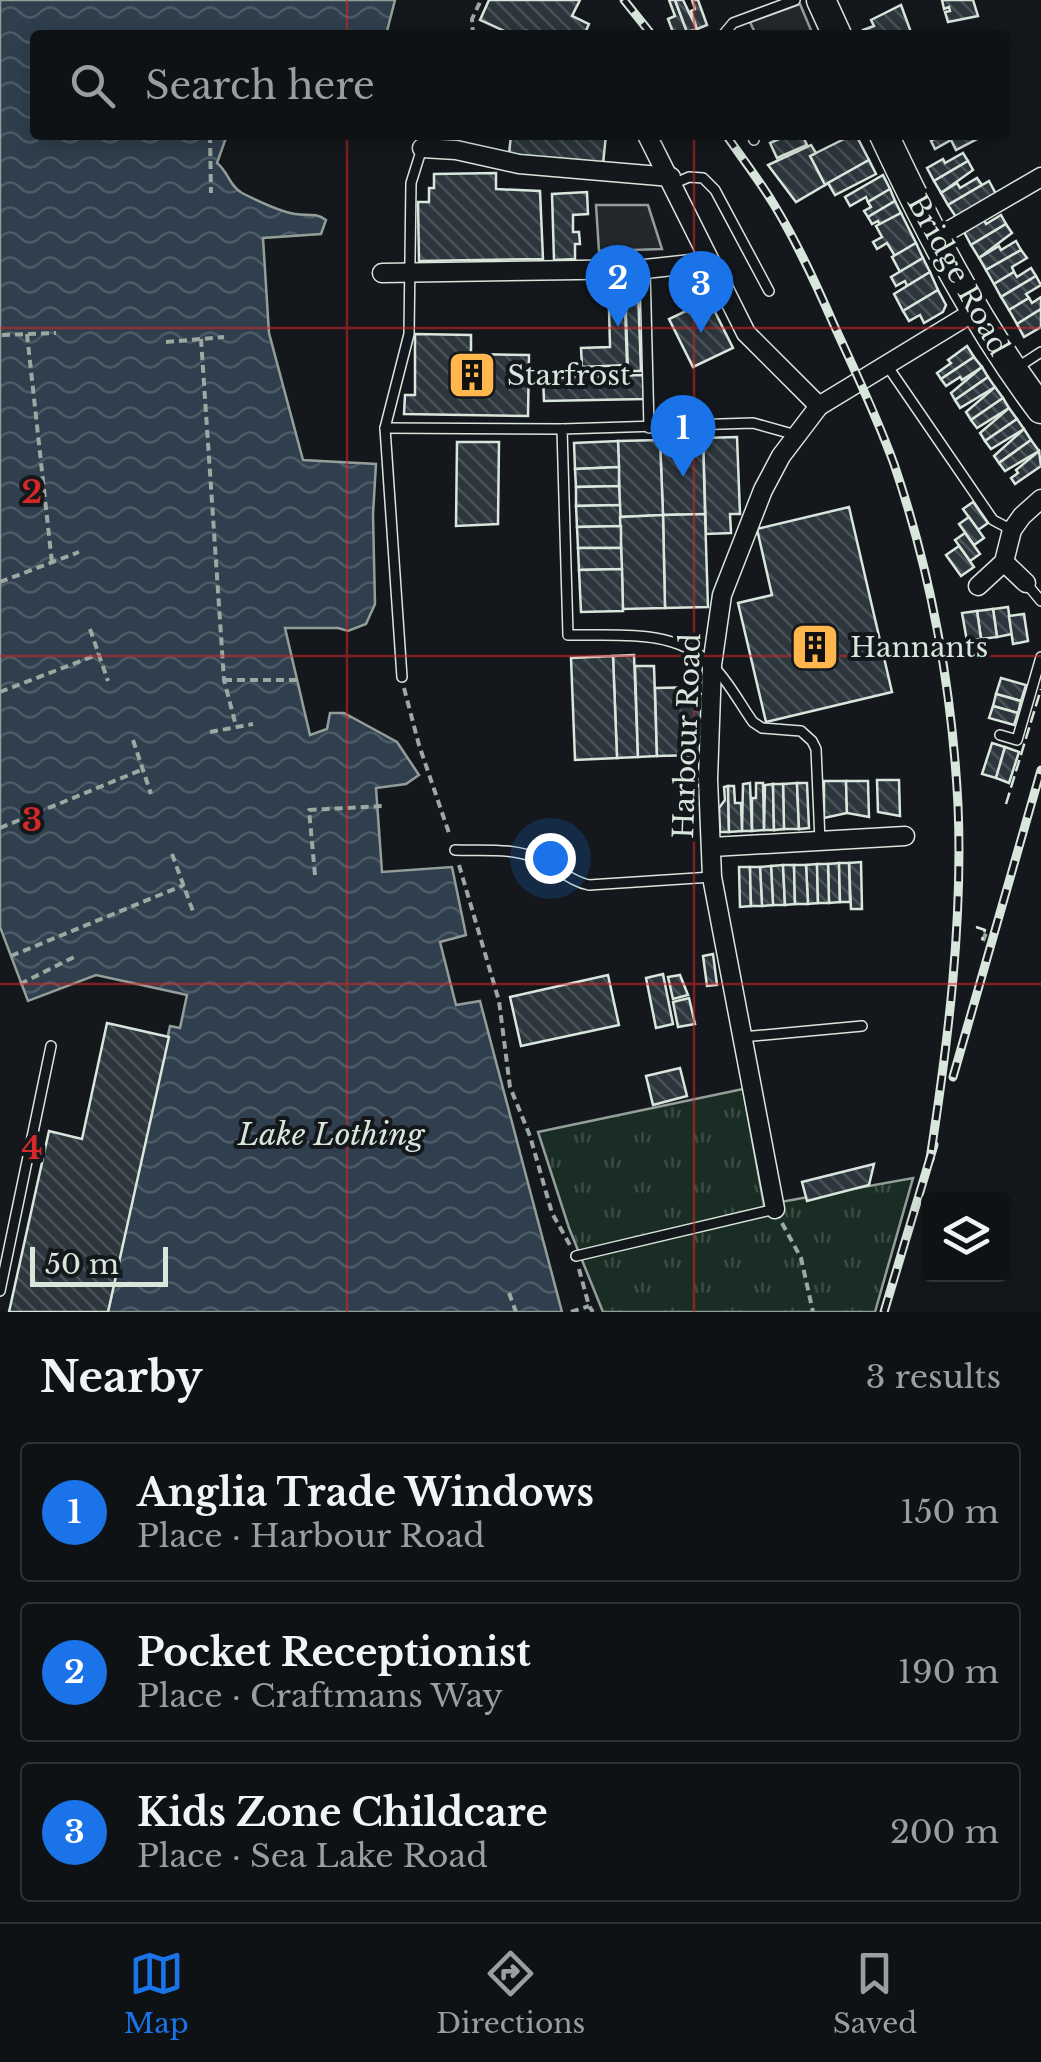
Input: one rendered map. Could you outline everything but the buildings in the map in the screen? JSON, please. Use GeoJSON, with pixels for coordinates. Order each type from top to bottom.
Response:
{"type":"FeatureCollection","features":[{"type":"Feature","properties":{"kind":"highway"},"geometry":{"type":"LineString","coordinates":[[821,0],[835,30]]}},
{"type":"Feature","properties":{"kind":"highway","name":"Bridge Road"},"geometry":{"type":"LineString","coordinates":[[886,140],[933,240],[1012,371],[1041,409]]}},
{"type":"Feature","properties":{"kind":"street"},"geometry":{"type":"LineString","coordinates":[[649,140],[746,333],[819,406]]}},
{"type":"Feature","properties":{"kind":"street"},"geometry":{"type":"LineString","coordinates":[[422,148],[456,150],[519,164],[672,181]]}},
{"type":"Feature","properties":{"kind":"street"},"geometry":{"type":"LineString","coordinates":[[933,240],[1041,177]]}},
{"type":"Feature","properties":{"kind":"street"},"geometry":{"type":"LineString","coordinates":[[382,272],[645,269],[709,262]]}},
{"type":"Feature","properties":{"kind":"street","name":"Harbour Road"},"geometry":{"type":"LineString","coordinates":[[774,1209],[712,877],[708,779],[712,665],[722,595],[763,490],[796,435],[819,406],[975,311]]}},
{"type":"Feature","properties":{"kind":"street"},"geometry":{"type":"LineString","coordinates":[[978,586],[1004,562],[1012,530],[1041,500]]}},
{"type":"Feature","properties":{"kind":"street"},"geometry":{"type":"LineString","coordinates":[[1004,562],[1026,583]]}},
{"type":"Feature","properties":{"kind":"street"},"geometry":{"type":"LineString","coordinates":[[712,847],[905,836]]}},
{"type":"Feature","properties":{"kind":"lane"},"geometry":{"type":"LineString","coordinates":[[728,30],[733,24],[795,0]]}},
{"type":"Feature","properties":{"kind":"lane"},"geometry":{"type":"LineString","coordinates":[[402,678],[385,428],[409,334],[411,183],[422,148]]}},
{"type":"Feature","properties":{"kind":"lane"},"geometry":{"type":"LineString","coordinates":[[672,181],[689,176],[704,178],[769,291]]}},
{"type":"Feature","properties":{"kind":"lane"},"geometry":{"type":"LineString","coordinates":[[645,269],[649,428]]}},
{"type":"Feature","properties":{"kind":"lane"},"geometry":{"type":"LineString","coordinates":[[1012,371],[1041,352]]}},
{"type":"Feature","properties":{"kind":"lane"},"geometry":{"type":"LineString","coordinates":[[886,364],[993,520],[1012,530]]}},
{"type":"Feature","properties":{"kind":"lane"},"geometry":{"type":"LineString","coordinates":[[385,428],[649,428],[753,423],[796,435]]}},
{"type":"Feature","properties":{"kind":"lane"},"geometry":{"type":"LineString","coordinates":[[562,429],[568,635],[660,637],[677,642],[712,665],[753,722],[762,728],[801,731],[816,749],[820,840]]}},
{"type":"Feature","properties":{"kind":"lane"},"geometry":{"type":"LineString","coordinates":[[1026,583],[1041,601]]}},
{"type":"Feature","properties":{"kind":"lane"},"geometry":{"type":"LineString","coordinates":[[1000,735],[1017,740],[1041,657]]}},
{"type":"Feature","properties":{"kind":"lane"},"geometry":{"type":"LineString","coordinates":[[455,850],[519,852],[540,860],[574,882],[589,885],[712,877]]}},
{"type":"Feature","properties":{"kind":"lane"},"geometry":{"type":"LineString","coordinates":[[742,1036],[862,1026]]}},
{"type":"Feature","properties":{"kind":"lane"},"geometry":{"type":"LineString","coordinates":[[0,1292],[52,1046]]}},
{"type":"Feature","properties":{"kind":"lane"},"geometry":{"type":"LineString","coordinates":[[576,1256],[774,1209]]}},
{"type":"Feature","properties":{"kind":"path"},"geometry":{"type":"LineString","coordinates":[[473,30],[472,19],[481,0]]}},
{"type":"Feature","properties":{"kind":"path"},"geometry":{"type":"LineString","coordinates":[[210,140],[211,193]]}},
{"type":"Feature","properties":{"kind":"path"},"geometry":{"type":"LineString","coordinates":[[2,335],[56,333]]}},
{"type":"Feature","properties":{"kind":"path"},"geometry":{"type":"LineString","coordinates":[[27,334],[52,563]]}},
{"type":"Feature","properties":{"kind":"path"},"geometry":{"type":"LineString","coordinates":[[166,342],[224,338]]}},
{"type":"Feature","properties":{"kind":"path"},"geometry":{"type":"LineString","coordinates":[[202,339],[224,680],[236,726]]}},
{"type":"Feature","properties":{"kind":"path"},"geometry":{"type":"LineString","coordinates":[[0,582],[80,552]]}},
{"type":"Feature","properties":{"kind":"path"},"geometry":{"type":"LineString","coordinates":[[90,629],[108,680]]}},
{"type":"Feature","properties":{"kind":"path"},"geometry":{"type":"LineString","coordinates":[[0,692],[100,654]]}},
{"type":"Feature","properties":{"kind":"path"},"geometry":{"type":"LineString","coordinates":[[402,678],[499,1001],[510,1087],[530,1136],[552,1213],[576,1256],[588,1306],[593,1312]]}},
{"type":"Feature","properties":{"kind":"path"},"geometry":{"type":"LineString","coordinates":[[224,680],[298,680]]}},
{"type":"Feature","properties":{"kind":"path"},"geometry":{"type":"LineString","coordinates":[[210,732],[253,724]]}},
{"type":"Feature","properties":{"kind":"path"},"geometry":{"type":"LineString","coordinates":[[134,740],[151,794]]}},
{"type":"Feature","properties":{"kind":"path"},"geometry":{"type":"LineString","coordinates":[[0,828],[141,770]]}},
{"type":"Feature","properties":{"kind":"path"},"geometry":{"type":"LineString","coordinates":[[315,875],[309,810],[383,806]]}},
{"type":"Feature","properties":{"kind":"path"},"geometry":{"type":"LineString","coordinates":[[172,854],[194,914]]}},
{"type":"Feature","properties":{"kind":"path"},"geometry":{"type":"LineString","coordinates":[[10,956],[184,884]]}},
{"type":"Feature","properties":{"kind":"path"},"geometry":{"type":"LineString","coordinates":[[983,941],[987,930]]}},
{"type":"Feature","properties":{"kind":"path"},"geometry":{"type":"LineString","coordinates":[[20,984],[74,957]]}},
{"type":"Feature","properties":{"kind":"path"},"geometry":{"type":"LineString","coordinates":[[774,1209],[801,1258],[813,1312]]}},
{"type":"Feature","properties":{"kind":"path"},"geometry":{"type":"LineString","coordinates":[[509,1294],[516,1312]]}},
{"type":"Feature","properties":{"kind":"path"},"geometry":{"type":"LineString","coordinates":[[571,1312],[588,1306]]}},
{"type":"Feature","properties":{"kind":"green space"},"geometry":{"type":"Polygon","coordinates":[[[743,1089],[764,1205],[913,1178],[875,1312],[603,1312],[569,1228],[538,1132],[743,1089]]]}},
{"type":"Feature","properties":{"kind":"shaded area"},"geometry":{"type":"Polygon","coordinates":[[[800,4],[811,30],[754,30],[750,22],[800,4]]]}},
{"type":"Feature","properties":{"kind":"shaded area"},"geometry":{"type":"Polygon","coordinates":[[[596,205],[648,205],[662,249],[599,251],[596,205]]]}},
{"type":"Feature","properties":{"kind":"water","name":"Lake Lothing"},"geometry":{"type":"Polygon","coordinates":[[[0,0],[395,0],[387,30],[30,30],[30,140],[225,140],[217,163],[238,190],[282,211],[326,220],[321,234],[263,238],[269,333],[303,460],[376,464],[375,604],[366,624],[348,631],[285,628],[310,735],[327,729],[330,713],[344,713],[397,742],[419,775],[406,784],[376,788],[382,872],[452,867],[466,935],[440,942],[456,1005],[480,1001],[562,1312],[108,1312],[170,1026],[180,1028],[187,995],[96,975],[28,1001],[0,927],[0,0]]]}},
{"type":"Feature","properties":{"kind":"railway"},"geometry":{"type":"LineString","coordinates":[[624,0],[648,30]]}},
{"type":"Feature","properties":{"kind":"railway"},"geometry":{"type":"LineString","coordinates":[[730,140],[790,233],[873,411],[907,505],[938,632],[955,762],[959,849],[953,982],[930,1159]]}},
{"type":"Feature","properties":{"kind":"railway"},"geometry":{"type":"LineString","coordinates":[[953,1077],[1041,770]]}},
{"type":"Feature","properties":{"kind":"railway"},"geometry":{"type":"LineString","coordinates":[[884,1312],[934,1145]]}},
{"type":"Feature","properties":{"kind":"fence"},"geometry":{"type":"LineString","coordinates":[[1006,804],[1041,689]]}},
{"type":"Feature","properties":{"kind":"fence"},"geometry":{"type":"LineString","coordinates":[[976,927],[985,930],[982,940]]}},
{"type":"Feature","properties":{"kind":"place","name":"Pocket Receptionist"},"geometry":{"type":"Point","coordinates":[618,327]}},
{"type":"Feature","properties":{"kind":"place","name":"Kids Zone Childcare"},"geometry":{"type":"Point","coordinates":[701,333]}},
{"type":"Feature","properties":{"kind":"place","name":"Starfrost"},"geometry":{"type":"Point","coordinates":[472,375]}},
{"type":"Feature","properties":{"kind":"place","name":"Anglia Trade Windows"},"geometry":{"type":"Point","coordinates":[683,477]}},
{"type":"Feature","properties":{"kind":"place","name":"Hannants"},"geometry":{"type":"Point","coordinates":[815,647]}}]}
